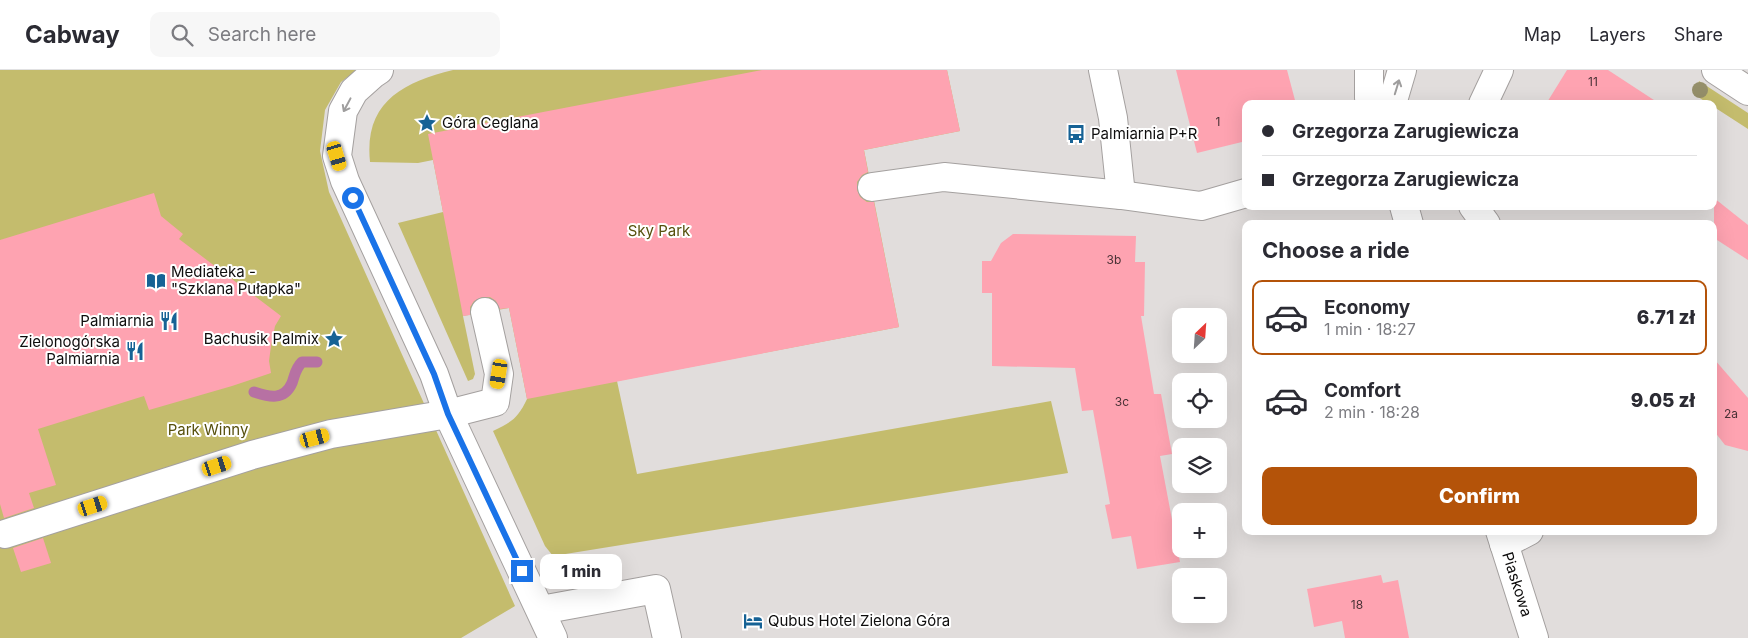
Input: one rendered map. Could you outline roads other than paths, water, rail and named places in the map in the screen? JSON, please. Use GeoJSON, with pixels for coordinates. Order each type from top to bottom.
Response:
{"type":"FeatureCollection","features":[{"type":"Feature","properties":{"kind":"street"},"geometry":{"type":"LineString","coordinates":[[379,70],[354,91],[343,111],[337,156],[345,181],[434,374],[448,414],[553,638]]}},
{"type":"Feature","properties":{"kind":"street"},"geometry":{"type":"LineString","coordinates":[[1103,70],[1113,118],[1121,195]]}},
{"type":"Feature","properties":{"kind":"street"},"geometry":{"type":"LineString","coordinates":[[1369,70],[1370,100]]}},
{"type":"Feature","properties":{"kind":"street"},"geometry":{"type":"LineString","coordinates":[[1393,100],[1402,70]]}},
{"type":"Feature","properties":{"kind":"street"},"geometry":{"type":"LineString","coordinates":[[1485,100],[1499,70]]}},
{"type":"Feature","properties":{"kind":"street"},"geometry":{"type":"LineString","coordinates":[[1716,70],[1748,91]]}},
{"type":"Feature","properties":{"kind":"street"},"geometry":{"type":"LineString","coordinates":[[872,187],[944,177],[1121,195],[1201,206],[1242,194]]}},
{"type":"Feature","properties":{"kind":"street"},"geometry":{"type":"LineString","coordinates":[[1475,210],[1483,220]]}},
{"type":"Feature","properties":{"kind":"street"},"geometry":{"type":"LineString","coordinates":[[5,534],[270,450],[331,434],[448,414],[495,402],[499,374],[486,312]]}},
{"type":"Feature","properties":{"kind":"street","name":"Piaskowa"},"geometry":{"type":"LineString","coordinates":[[1502,537],[1534,638]]}},
{"type":"Feature","properties":{"kind":"street"},"geometry":{"type":"LineString","coordinates":[[540,610],[656,589],[667,638]]}},
{"type":"Feature","properties":{"kind":"waterway"},"geometry":{"type":"LineString","coordinates":[[254,392],[271,396],[285,393],[289,389],[302,362],[317,362]]}},
{"type":"Feature","properties":{"kind":"place","name":"Góra Ceglana"},"geometry":{"type":"Point","coordinates":[427,123]}},
{"type":"Feature","properties":{"kind":"place","name":"Palmiarnia P+R"},"geometry":{"type":"Point","coordinates":[1076,134]}},
{"type":"Feature","properties":{"kind":"place","name":"Mediateka - \"Szklana Pułapka\""},"geometry":{"type":"Point","coordinates":[156,281]}},
{"type":"Feature","properties":{"kind":"place","name":"Palmiarnia"},"geometry":{"type":"Point","coordinates":[169,321]}},
{"type":"Feature","properties":{"kind":"place","name":"Bachusik Palmix"},"geometry":{"type":"Point","coordinates":[334,339]}},
{"type":"Feature","properties":{"kind":"place","name":"Zielonogórska Palmiarnia"},"geometry":{"type":"Point","coordinates":[135,351]}},
{"type":"Feature","properties":{"kind":"place","name":"Qubus Hotel Zielona Góra"},"geometry":{"type":"Point","coordinates":[753,621]}},
{"type":"Feature","properties":{"kind":"park label","name":"Sky Park"},"geometry":{"type":"Point","coordinates":[659,231]}},
{"type":"Feature","properties":{"kind":"park label","name":"Park Winny"},"geometry":{"type":"Point","coordinates":[208,430]}}]}
